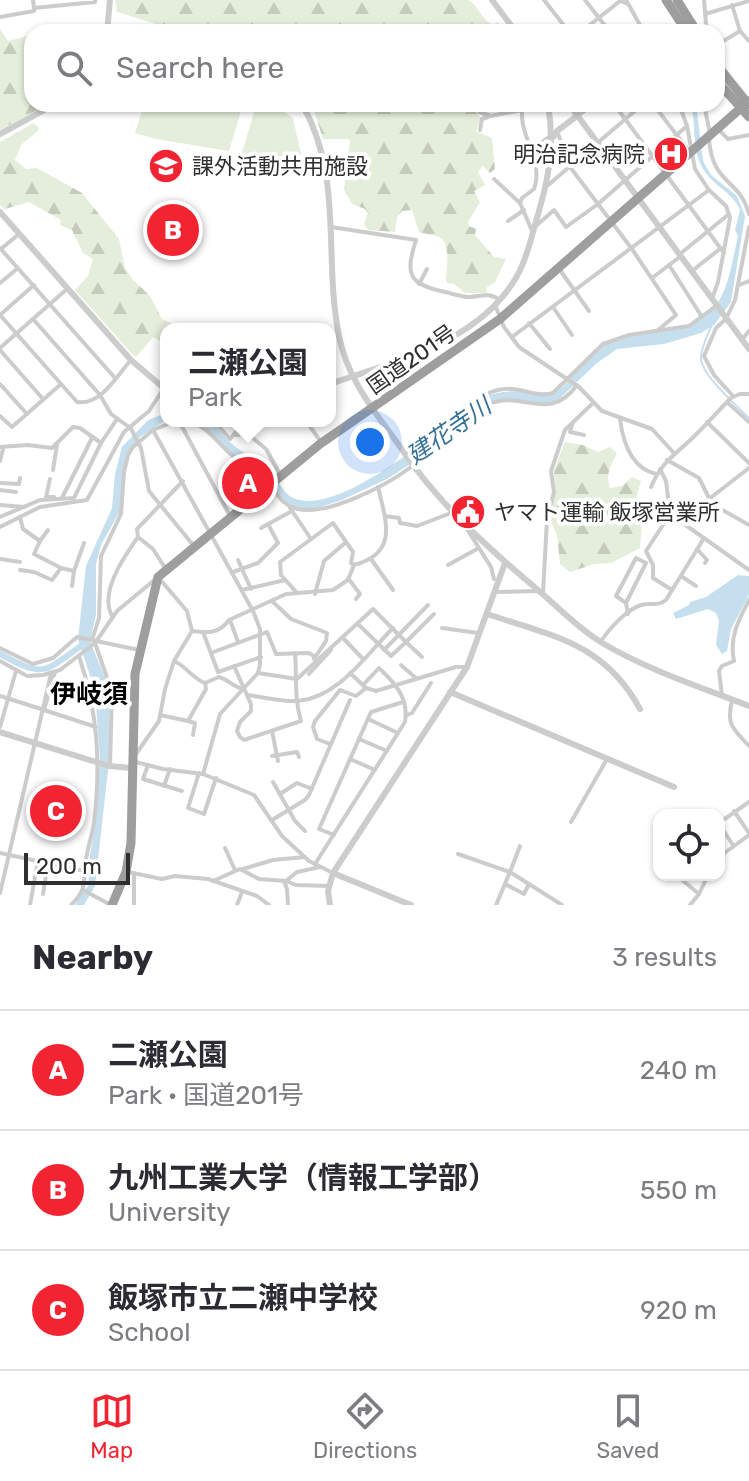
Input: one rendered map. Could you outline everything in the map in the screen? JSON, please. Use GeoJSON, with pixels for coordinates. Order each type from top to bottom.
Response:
{"type":"FeatureCollection","features":[{"type":"Feature","properties":{"kind":"highway"},"geometry":{"type":"LineString","coordinates":[[670,0],[688,24]]}},
{"type":"Feature","properties":{"kind":"highway"},"geometry":{"type":"LineString","coordinates":[[725,75],[748,105]]}},
{"type":"Feature","properties":{"kind":"highway"},"geometry":{"type":"LineString","coordinates":[[725,81],[748,105]]}},
{"type":"Feature","properties":{"kind":"highway"},"geometry":{"type":"LineString","coordinates":[[725,91],[749,120]]}},
{"type":"Feature","properties":{"kind":"highway"},"geometry":{"type":"LineString","coordinates":[[725,97],[749,120]]}},
{"type":"Feature","properties":{"kind":"highway","name":"国道201号"},"geometry":{"type":"LineString","coordinates":[[162,574],[321,443],[500,319],[737,111],[748,105]]}},
{"type":"Feature","properties":{"kind":"highway"},"geometry":{"type":"LineString","coordinates":[[112,905],[130,872],[133,694],[139,650],[162,574]]}},
{"type":"Feature","properties":{"kind":"street"},"geometry":{"type":"LineString","coordinates":[[33,0],[34,8]]}},
{"type":"Feature","properties":{"kind":"street"},"geometry":{"type":"LineString","coordinates":[[0,17],[34,11],[34,8],[95,0]]}},
{"type":"Feature","properties":{"kind":"street"},"geometry":{"type":"LineString","coordinates":[[108,24],[110,0]]}},
{"type":"Feature","properties":{"kind":"street"},"geometry":{"type":"LineString","coordinates":[[492,0],[510,24]]}},
{"type":"Feature","properties":{"kind":"street"},"geometry":{"type":"LineString","coordinates":[[544,0],[563,24]]}},
{"type":"Feature","properties":{"kind":"street"},"geometry":{"type":"LineString","coordinates":[[585,0],[604,24]]}},
{"type":"Feature","properties":{"kind":"street"},"geometry":{"type":"LineString","coordinates":[[704,0],[706,24]]}},
{"type":"Feature","properties":{"kind":"street"},"geometry":{"type":"LineString","coordinates":[[592,24],[620,1],[627,2],[639,24]]}},
{"type":"Feature","properties":{"kind":"street"},"geometry":{"type":"LineString","coordinates":[[705,14],[749,1]]}},
{"type":"Feature","properties":{"kind":"street"},"geometry":{"type":"LineString","coordinates":[[732,5],[740,31],[749,41]]}},
{"type":"Feature","properties":{"kind":"street"},"geometry":{"type":"LineString","coordinates":[[725,40],[740,31]]}},
{"type":"Feature","properties":{"kind":"street"},"geometry":{"type":"LineString","coordinates":[[0,134],[40,112]]}},
{"type":"Feature","properties":{"kind":"street"},"geometry":{"type":"LineString","coordinates":[[305,112],[322,150],[328,180],[336,318],[342,350],[352,377],[371,409],[412,465],[451,513],[505,563],[600,642],[749,706]]}},
{"type":"Feature","properties":{"kind":"street"},"geometry":{"type":"LineString","coordinates":[[479,112],[491,116]]}},
{"type":"Feature","properties":{"kind":"street"},"geometry":{"type":"LineString","coordinates":[[480,130],[482,119],[505,112]]}},
{"type":"Feature","properties":{"kind":"street"},"geometry":{"type":"LineString","coordinates":[[520,203],[534,189],[536,182],[536,161],[521,123],[522,112]]}},
{"type":"Feature","properties":{"kind":"street"},"geometry":{"type":"LineString","coordinates":[[550,112],[554,135],[570,167],[632,249],[684,327]]}},
{"type":"Feature","properties":{"kind":"street"},"geometry":{"type":"LineString","coordinates":[[574,112],[749,349]]}},
{"type":"Feature","properties":{"kind":"street"},"geometry":{"type":"LineString","coordinates":[[531,150],[583,112]]}},
{"type":"Feature","properties":{"kind":"street"},"geometry":{"type":"LineString","coordinates":[[620,112],[722,250]]}},
{"type":"Feature","properties":{"kind":"street"},"geometry":{"type":"LineString","coordinates":[[545,188],[633,112]]}},
{"type":"Feature","properties":{"kind":"street"},"geometry":{"type":"LineString","coordinates":[[659,112],[692,152]]}},
{"type":"Feature","properties":{"kind":"street"},"geometry":{"type":"LineString","coordinates":[[405,455],[483,395],[503,389],[548,395],[558,391],[567,378],[603,344],[629,335],[684,327],[702,318],[714,303],[722,250],[731,222],[726,206],[709,190],[695,169],[682,112]]}},
{"type":"Feature","properties":{"kind":"street"},"geometry":{"type":"LineString","coordinates":[[706,112],[712,162],[742,197],[749,212]]}},
{"type":"Feature","properties":{"kind":"street"},"geometry":{"type":"LineString","coordinates":[[534,230],[554,210],[566,227],[598,204],[687,126]]}},
{"type":"Feature","properties":{"kind":"street"},"geometry":{"type":"LineString","coordinates":[[336,382],[439,345],[498,302],[518,275],[534,230],[554,135]]}},
{"type":"Feature","properties":{"kind":"street"},"geometry":{"type":"LineString","coordinates":[[711,135],[728,139],[749,135]]}},
{"type":"Feature","properties":{"kind":"street"},"geometry":{"type":"LineString","coordinates":[[494,179],[520,203],[534,230]]}},
{"type":"Feature","properties":{"kind":"street"},"geometry":{"type":"LineString","coordinates":[[512,337],[709,190]]}},
{"type":"Feature","properties":{"kind":"street"},"geometry":{"type":"LineString","coordinates":[[508,221],[524,210]]}},
{"type":"Feature","properties":{"kind":"street"},"geometry":{"type":"LineString","coordinates":[[0,212],[131,360],[160,385]]}},
{"type":"Feature","properties":{"kind":"street"},"geometry":{"type":"LineString","coordinates":[[652,278],[729,214]]}},
{"type":"Feature","properties":{"kind":"street"},"geometry":{"type":"LineString","coordinates":[[331,227],[416,240],[409,266],[411,275],[419,284],[459,296],[491,294],[498,302],[500,319],[526,352],[567,378],[602,411],[652,429],[673,452]]}},
{"type":"Feature","properties":{"kind":"street"},"geometry":{"type":"LineString","coordinates":[[733,396],[704,359],[716,328],[726,318],[739,285],[749,227]]}},
{"type":"Feature","properties":{"kind":"street"},"geometry":{"type":"LineString","coordinates":[[19,234],[0,249],[115,378]]}},
{"type":"Feature","properties":{"kind":"street"},"geometry":{"type":"LineString","coordinates":[[692,271],[722,250]]}},
{"type":"Feature","properties":{"kind":"street"},"geometry":{"type":"LineString","coordinates":[[669,265],[702,318]]}},
{"type":"Feature","properties":{"kind":"street"},"geometry":{"type":"LineString","coordinates":[[0,283],[18,268]]}},
{"type":"Feature","properties":{"kind":"street"},"geometry":{"type":"LineString","coordinates":[[558,268],[589,311]]}},
{"type":"Feature","properties":{"kind":"street"},"geometry":{"type":"LineString","coordinates":[[419,284],[427,269]]}},
{"type":"Feature","properties":{"kind":"street"},"geometry":{"type":"LineString","coordinates":[[739,285],[749,281]]}},
{"type":"Feature","properties":{"kind":"street"},"geometry":{"type":"LineString","coordinates":[[34,285],[0,315],[81,403],[95,400],[131,360]]}},
{"type":"Feature","properties":{"kind":"street"},"geometry":{"type":"LineString","coordinates":[[43,399],[0,349],[68,289]]}},
{"type":"Feature","properties":{"kind":"street"},"geometry":{"type":"LineString","coordinates":[[553,307],[572,335]]}},
{"type":"Feature","properties":{"kind":"street"},"geometry":{"type":"LineString","coordinates":[[657,332],[658,327],[676,315]]}},
{"type":"Feature","properties":{"kind":"street"},"geometry":{"type":"LineString","coordinates":[[33,319],[100,395],[117,419],[130,427],[139,442],[147,487],[194,546]]}},
{"type":"Feature","properties":{"kind":"street"},"geometry":{"type":"LineString","coordinates":[[529,323],[550,349]]}},
{"type":"Feature","properties":{"kind":"street"},"geometry":{"type":"LineString","coordinates":[[742,340],[749,331]]}},
{"type":"Feature","properties":{"kind":"street"},"geometry":{"type":"LineString","coordinates":[[439,345],[447,356]]}},
{"type":"Feature","properties":{"kind":"street"},"geometry":{"type":"LineString","coordinates":[[0,384],[27,414]]}},
{"type":"Feature","properties":{"kind":"street"},"geometry":{"type":"LineString","coordinates":[[0,416],[12,427],[61,384]]}},
{"type":"Feature","properties":{"kind":"street"},"geometry":{"type":"LineString","coordinates":[[261,528],[290,509],[327,507],[378,487],[412,465],[488,405],[508,400],[547,406],[565,398],[576,385]]}},
{"type":"Feature","properties":{"kind":"street"},"geometry":{"type":"LineString","coordinates":[[651,487],[658,471],[673,452],[686,444],[733,396],[749,394]]}},
{"type":"Feature","properties":{"kind":"street"},"geometry":{"type":"LineString","coordinates":[[0,527],[40,507],[87,500],[117,443],[160,396]]}},
{"type":"Feature","properties":{"kind":"street"},"geometry":{"type":"LineString","coordinates":[[727,402],[749,422]]}},
{"type":"Feature","properties":{"kind":"street"},"geometry":{"type":"LineString","coordinates":[[541,593],[547,519],[554,492],[551,471],[563,434],[593,403]]}},
{"type":"Feature","properties":{"kind":"street"},"geometry":{"type":"LineString","coordinates":[[0,517],[40,500],[76,496],[101,443],[117,419]]}},
{"type":"Feature","properties":{"kind":"street"},"geometry":{"type":"LineString","coordinates":[[620,419],[633,461],[644,471],[658,471]]}},
{"type":"Feature","properties":{"kind":"street"},"geometry":{"type":"LineString","coordinates":[[573,422],[570,432],[584,435]]}},
{"type":"Feature","properties":{"kind":"street"},"geometry":{"type":"LineString","coordinates":[[707,422],[749,466],[709,499]]}},
{"type":"Feature","properties":{"kind":"street"},"geometry":{"type":"LineString","coordinates":[[53,470],[57,445],[73,427],[80,428],[101,443]]}},
{"type":"Feature","properties":{"kind":"street"},"geometry":{"type":"LineString","coordinates":[[110,766],[112,692],[93,642],[99,618],[101,556],[121,514],[128,455],[153,430],[161,427]]}},
{"type":"Feature","properties":{"kind":"street"},"geometry":{"type":"LineString","coordinates":[[180,427],[230,516]]}},
{"type":"Feature","properties":{"kind":"street"},"geometry":{"type":"LineString","coordinates":[[201,427],[232,455],[275,481]]}},
{"type":"Feature","properties":{"kind":"street"},"geometry":{"type":"LineString","coordinates":[[219,427],[230,439],[242,427]]}},
{"type":"Feature","properties":{"kind":"street"},"geometry":{"type":"LineString","coordinates":[[310,427],[321,443]]}},
{"type":"Feature","properties":{"kind":"street"},"geometry":{"type":"LineString","coordinates":[[153,430],[242,590],[260,634],[258,673],[220,714],[188,808],[204,814],[216,778]]}},
{"type":"Feature","properties":{"kind":"street"},"geometry":{"type":"LineString","coordinates":[[235,435],[248,434],[266,449],[275,481],[311,539]]}},
{"type":"Feature","properties":{"kind":"street"},"geometry":{"type":"LineString","coordinates":[[62,498],[92,438]]}},
{"type":"Feature","properties":{"kind":"street"},"geometry":{"type":"LineString","coordinates":[[0,461],[1,448],[19,444],[46,448],[57,445]]}},
{"type":"Feature","properties":{"kind":"street"},"geometry":{"type":"LineString","coordinates":[[667,460],[699,478],[712,504],[749,525]]}},
{"type":"Feature","properties":{"kind":"street"},"geometry":{"type":"LineString","coordinates":[[658,471],[666,481],[670,514],[646,551],[653,565],[653,578],[672,591]]}},
{"type":"Feature","properties":{"kind":"street"},"geometry":{"type":"LineString","coordinates":[[0,483],[15,485],[19,484],[20,478]]}},
{"type":"Feature","properties":{"kind":"street"},"geometry":{"type":"LineString","coordinates":[[50,479],[46,497],[62,498]]}},
{"type":"Feature","properties":{"kind":"street"},"geometry":{"type":"LineString","coordinates":[[112,616],[107,607],[110,590],[138,537],[138,527],[183,481]]}},
{"type":"Feature","properties":{"kind":"street"},"geometry":{"type":"LineString","coordinates":[[192,631],[214,633],[223,629],[230,620],[286,594],[315,594],[333,590],[348,578],[354,565],[371,559],[384,544],[385,516],[378,487]]}},
{"type":"Feature","properties":{"kind":"street"},"geometry":{"type":"LineString","coordinates":[[0,490],[16,492]]}},
{"type":"Feature","properties":{"kind":"street"},"geometry":{"type":"LineString","coordinates":[[0,505],[24,507]]}},
{"type":"Feature","properties":{"kind":"street"},"geometry":{"type":"LineString","coordinates":[[385,516],[417,526],[451,513]]}},
{"type":"Feature","properties":{"kind":"street"},"geometry":{"type":"LineString","coordinates":[[670,514],[749,570]]}},
{"type":"Feature","properties":{"kind":"street"},"geometry":{"type":"LineString","coordinates":[[20,517],[23,529],[40,541]]}},
{"type":"Feature","properties":{"kind":"street"},"geometry":{"type":"LineString","coordinates":[[297,593],[281,575],[280,562],[333,523],[353,552],[351,563],[354,565]]}},
{"type":"Feature","properties":{"kind":"street"},"geometry":{"type":"LineString","coordinates":[[232,573],[258,563],[278,543],[268,524]]}},
{"type":"Feature","properties":{"kind":"street"},"geometry":{"type":"LineString","coordinates":[[466,526],[491,567],[494,579]]}},
{"type":"Feature","properties":{"kind":"street"},"geometry":{"type":"LineString","coordinates":[[48,530],[34,554],[74,571]]}},
{"type":"Feature","properties":{"kind":"street"},"geometry":{"type":"LineString","coordinates":[[131,764],[150,737],[160,715],[174,661],[192,631],[187,611],[162,574],[153,549],[138,537]]}},
{"type":"Feature","properties":{"kind":"street"},"geometry":{"type":"LineString","coordinates":[[600,642],[609,630],[642,605],[663,603],[704,538]]}},
{"type":"Feature","properties":{"kind":"street"},"geometry":{"type":"LineString","coordinates":[[315,594],[324,561],[346,542]]}},
{"type":"Feature","properties":{"kind":"street"},"geometry":{"type":"LineString","coordinates":[[72,586],[84,543]]}},
{"type":"Feature","properties":{"kind":"street"},"geometry":{"type":"LineString","coordinates":[[448,565],[478,549]]}},
{"type":"Feature","properties":{"kind":"street"},"geometry":{"type":"LineString","coordinates":[[697,549],[707,560],[705,563]]}},
{"type":"Feature","properties":{"kind":"street"},"geometry":{"type":"LineString","coordinates":[[626,603],[616,596],[636,558],[646,563],[626,603],[628,614]]}},
{"type":"Feature","properties":{"kind":"street"},"geometry":{"type":"LineString","coordinates":[[0,559],[20,562]]}},
{"type":"Feature","properties":{"kind":"street"},"geometry":{"type":"LineString","coordinates":[[371,559],[393,590]]}},
{"type":"Feature","properties":{"kind":"street"},"geometry":{"type":"LineString","coordinates":[[238,560],[251,589]]}},
{"type":"Feature","properties":{"kind":"street"},"geometry":{"type":"LineString","coordinates":[[330,905],[329,886],[333,873],[467,667],[505,563]]}},
{"type":"Feature","properties":{"kind":"street"},"geometry":{"type":"LineString","coordinates":[[20,570],[52,580],[61,568]]}},
{"type":"Feature","properties":{"kind":"street"},"geometry":{"type":"LineString","coordinates":[[0,661],[32,676],[53,673],[67,666],[93,642],[112,616],[162,574]]}},
{"type":"Feature","properties":{"kind":"street"},"geometry":{"type":"LineString","coordinates":[[681,576],[696,586]]}},
{"type":"Feature","properties":{"kind":"street"},"geometry":{"type":"LineString","coordinates":[[348,578],[360,594],[356,599]]}},
{"type":"Feature","properties":{"kind":"street"},"geometry":{"type":"LineString","coordinates":[[242,590],[285,580]]}},
{"type":"Feature","properties":{"kind":"street"},"geometry":{"type":"LineString","coordinates":[[494,592],[541,593]]}},
{"type":"Feature","properties":{"kind":"street"},"geometry":{"type":"LineString","coordinates":[[722,695],[719,671],[722,666],[734,661],[732,642],[749,600]]}},
{"type":"Feature","properties":{"kind":"street"},"geometry":{"type":"LineString","coordinates":[[273,602],[291,619],[327,633],[326,641],[311,664]]}},
{"type":"Feature","properties":{"kind":"street"},"geometry":{"type":"LineString","coordinates":[[384,650],[428,605]]}},
{"type":"Feature","properties":{"kind":"street"},"geometry":{"type":"LineString","coordinates":[[309,674],[373,609],[422,657]]}},
{"type":"Feature","properties":{"kind":"street"},"geometry":{"type":"LineString","coordinates":[[358,624],[391,656],[434,614]]}},
{"type":"Feature","properties":{"kind":"street"},"geometry":{"type":"LineString","coordinates":[[487,614],[567,641],[599,658],[629,688],[640,709]]}},
{"type":"Feature","properties":{"kind":"street"},"geometry":{"type":"LineString","coordinates":[[230,620],[238,642]]}},
{"type":"Feature","properties":{"kind":"street"},"geometry":{"type":"LineString","coordinates":[[247,695],[295,701],[314,698],[339,684],[393,628]]}},
{"type":"Feature","properties":{"kind":"street"},"geometry":{"type":"LineString","coordinates":[[442,628],[481,633]]}},
{"type":"Feature","properties":{"kind":"street"},"geometry":{"type":"LineString","coordinates":[[203,632],[218,672],[261,657]]}},
{"type":"Feature","properties":{"kind":"street"},"geometry":{"type":"LineString","coordinates":[[211,653],[267,632],[276,654],[309,653],[315,657]]}},
{"type":"Feature","properties":{"kind":"street"},"geometry":{"type":"LineString","coordinates":[[0,648],[38,664],[53,658],[78,637],[139,650]]}},
{"type":"Feature","properties":{"kind":"street"},"geometry":{"type":"LineString","coordinates":[[343,638],[363,659]]}},
{"type":"Feature","properties":{"kind":"street"},"geometry":{"type":"LineString","coordinates":[[297,679],[335,646]]}},
{"type":"Feature","properties":{"kind":"street"},"geometry":{"type":"LineString","coordinates":[[234,666],[251,711],[240,722],[238,735],[244,740],[301,721],[295,701],[295,653]]}},
{"type":"Feature","properties":{"kind":"street"},"geometry":{"type":"LineString","coordinates":[[71,905],[84,891],[84,871],[94,823],[98,762],[91,693],[80,654]]}},
{"type":"Feature","properties":{"kind":"street"},"geometry":{"type":"LineString","coordinates":[[174,661],[205,683],[206,689],[188,721]]}},
{"type":"Feature","properties":{"kind":"street"},"geometry":{"type":"LineString","coordinates":[[401,665],[417,679]]}},
{"type":"Feature","properties":{"kind":"street"},"geometry":{"type":"LineString","coordinates":[[350,673],[364,686],[376,691],[456,667],[467,667]]}},
{"type":"Feature","properties":{"kind":"street"},"geometry":{"type":"LineString","coordinates":[[285,881],[297,872],[317,866],[399,733],[406,715],[404,702],[398,686],[379,668],[356,696],[340,690],[315,721],[313,727],[317,739],[330,744]]}},
{"type":"Feature","properties":{"kind":"street"},"geometry":{"type":"LineString","coordinates":[[17,671],[0,729],[110,766],[148,765],[216,778],[254,795],[282,836],[317,866],[411,905]]}},
{"type":"Feature","properties":{"kind":"street"},"geometry":{"type":"LineString","coordinates":[[0,893],[53,673]]}},
{"type":"Feature","properties":{"kind":"street"},"geometry":{"type":"LineString","coordinates":[[258,673],[297,679]]}},
{"type":"Feature","properties":{"kind":"street"},"geometry":{"type":"LineString","coordinates":[[205,683],[219,677],[243,689]]}},
{"type":"Feature","properties":{"kind":"street"},"geometry":{"type":"LineString","coordinates":[[406,715],[412,713],[431,683]]}},
{"type":"Feature","properties":{"kind":"street"},"geometry":{"type":"LineString","coordinates":[[450,692],[674,787]]}},
{"type":"Feature","properties":{"kind":"street"},"geometry":{"type":"LineString","coordinates":[[0,696],[96,727]]}},
{"type":"Feature","properties":{"kind":"street"},"geometry":{"type":"LineString","coordinates":[[732,699],[729,714],[731,727],[749,746]]}},
{"type":"Feature","properties":{"kind":"street"},"geometry":{"type":"LineString","coordinates":[[272,820],[305,800],[350,700]]}},
{"type":"Feature","properties":{"kind":"street"},"geometry":{"type":"LineString","coordinates":[[334,835],[319,829],[371,712],[404,702]]}},
{"type":"Feature","properties":{"kind":"street"},"geometry":{"type":"LineString","coordinates":[[160,715],[195,723],[193,735]]}},
{"type":"Feature","properties":{"kind":"street"},"geometry":{"type":"LineString","coordinates":[[368,719],[399,733]]}},
{"type":"Feature","properties":{"kind":"street"},"geometry":{"type":"LineString","coordinates":[[272,731],[276,757],[297,752],[299,757]]}},
{"type":"Feature","properties":{"kind":"street"},"geometry":{"type":"LineString","coordinates":[[359,739],[387,751]]}},
{"type":"Feature","properties":{"kind":"street"},"geometry":{"type":"LineString","coordinates":[[350,759],[375,770]]}},
{"type":"Feature","properties":{"kind":"street"},"geometry":{"type":"LineString","coordinates":[[571,822],[607,759]]}},
{"type":"Feature","properties":{"kind":"street"},"geometry":{"type":"LineString","coordinates":[[148,765],[143,779],[182,791]]}},
{"type":"Feature","properties":{"kind":"street"},"geometry":{"type":"LineString","coordinates":[[164,786],[170,769]]}},
{"type":"Feature","properties":{"kind":"street"},"geometry":{"type":"LineString","coordinates":[[273,782],[305,831]]}},
{"type":"Feature","properties":{"kind":"street"},"geometry":{"type":"LineString","coordinates":[[280,794],[297,783],[312,789]]}},
{"type":"Feature","properties":{"kind":"street"},"geometry":{"type":"LineString","coordinates":[[725,818],[749,802]]}},
{"type":"Feature","properties":{"kind":"street"},"geometry":{"type":"LineString","coordinates":[[725,852],[749,834],[734,811]]}},
{"type":"Feature","properties":{"kind":"street"},"geometry":{"type":"LineString","coordinates":[[725,833],[733,846]]}},
{"type":"Feature","properties":{"kind":"street"},"geometry":{"type":"LineString","coordinates":[[496,905],[520,846]]}},
{"type":"Feature","properties":{"kind":"street"},"geometry":{"type":"LineString","coordinates":[[225,848],[235,870]]}},
{"type":"Feature","properties":{"kind":"street"},"geometry":{"type":"LineString","coordinates":[[0,853],[84,871]]}},
{"type":"Feature","properties":{"kind":"street"},"geometry":{"type":"LineString","coordinates":[[458,854],[510,872],[530,883],[554,903],[562,905]]}},
{"type":"Feature","properties":{"kind":"street"},"geometry":{"type":"LineString","coordinates":[[213,881],[235,870],[273,860],[305,857]]}},
{"type":"Feature","properties":{"kind":"street"},"geometry":{"type":"LineString","coordinates":[[30,905],[38,861]]}},
{"type":"Feature","properties":{"kind":"street"},"geometry":{"type":"LineString","coordinates":[[43,894],[48,863]]}},
{"type":"Feature","properties":{"kind":"street"},"geometry":{"type":"LineString","coordinates":[[243,869],[259,879],[329,886]]}},
{"type":"Feature","properties":{"kind":"street"},"geometry":{"type":"LineString","coordinates":[[134,905],[130,872],[162,879],[175,876],[213,881],[262,898],[269,905]]}},
{"type":"Feature","properties":{"kind":"street"},"geometry":{"type":"LineString","coordinates":[[285,881],[288,905]]}},
{"type":"Feature","properties":{"kind":"street"},"geometry":{"type":"LineString","coordinates":[[683,881],[699,894]]}},
{"type":"Feature","properties":{"kind":"street"},"geometry":{"type":"LineString","coordinates":[[690,905],[705,881]]}},
{"type":"Feature","properties":{"kind":"street"},"geometry":{"type":"LineString","coordinates":[[505,884],[524,894],[530,883]]}},
{"type":"Feature","properties":{"kind":"street"},"geometry":{"type":"LineString","coordinates":[[84,891],[112,905]]}},
{"type":"Feature","properties":{"kind":"street"},"geometry":{"type":"LineString","coordinates":[[237,905],[242,891]]}},
{"type":"Feature","properties":{"kind":"green space"},"geometry":{"type":"Polygon","coordinates":[[[115,0],[468,0],[491,24],[155,24],[117,12],[115,0]]]}},
{"type":"Feature","properties":{"kind":"green space"},"geometry":{"type":"Polygon","coordinates":[[[0,29],[8,41],[24,37],[24,112],[33,112],[0,130],[0,29]]]}},
{"type":"Feature","properties":{"kind":"green space"},"geometry":{"type":"Polygon","coordinates":[[[142,112],[241,112],[229,151],[135,133],[142,112]]]}},
{"type":"Feature","properties":{"kind":"green space"},"geometry":{"type":"Polygon","coordinates":[[[254,112],[284,112],[293,118],[301,154],[288,171],[245,160],[242,153],[254,112]]]}},
{"type":"Feature","properties":{"kind":"green space"},"geometry":{"type":"Polygon","coordinates":[[[315,112],[476,112],[481,118],[476,131],[492,138],[495,169],[490,173],[483,166],[478,172],[485,185],[474,191],[480,202],[468,222],[494,257],[506,259],[495,282],[486,288],[487,293],[465,293],[446,282],[446,245],[437,236],[419,232],[412,210],[402,211],[397,217],[395,232],[368,230],[364,224],[368,213],[352,204],[344,189],[350,141],[323,139],[315,112]]]}},
{"type":"Feature","properties":{"kind":"green space"},"geometry":{"type":"Polygon","coordinates":[[[34,123],[39,128],[21,145],[15,160],[26,169],[37,168],[82,193],[119,239],[125,268],[150,296],[162,319],[170,323],[160,323],[160,341],[153,337],[136,357],[133,355],[75,290],[88,276],[93,259],[83,253],[72,230],[29,202],[5,209],[0,205],[0,142],[34,123]]]}},
{"type":"Feature","properties":{"kind":"green space"},"geometry":{"type":"Polygon","coordinates":[[[565,442],[598,452],[610,447],[617,453],[608,474],[610,488],[622,486],[632,477],[641,481],[634,506],[643,509],[640,548],[611,563],[594,564],[570,572],[560,564],[557,535],[550,519],[555,492],[554,470],[565,442]]]}},
{"type":"Feature","properties":{"kind":"water","name":"建花寺川"},"geometry":{"type":"Polygon","coordinates":[[[692,112],[697,112],[703,161],[711,175],[737,196],[745,216],[731,302],[714,325],[701,333],[664,344],[617,349],[597,363],[557,401],[543,405],[505,399],[480,408],[415,461],[387,479],[317,508],[297,508],[286,503],[266,476],[231,453],[205,427],[216,427],[233,445],[269,468],[292,497],[316,500],[339,494],[391,466],[477,400],[505,392],[554,394],[608,343],[683,327],[699,320],[711,311],[725,287],[738,236],[735,230],[740,210],[702,167],[692,112]]]}},
{"type":"Feature","properties":{"kind":"water"},"geometry":{"type":"Polygon","coordinates":[[[160,415],[160,424],[140,437],[128,452],[120,511],[101,545],[96,564],[96,614],[90,641],[110,690],[109,762],[95,886],[84,905],[75,905],[89,884],[88,867],[100,759],[95,691],[78,639],[86,566],[112,508],[115,474],[122,447],[148,420],[160,415]]]}},
{"type":"Feature","properties":{"kind":"water"},"geometry":{"type":"Polygon","coordinates":[[[738,575],[749,576],[749,595],[731,629],[727,651],[722,654],[716,645],[719,621],[716,613],[708,609],[676,619],[673,613],[690,602],[706,597],[738,575]]]}},
{"type":"Feature","properties":{"kind":"waterway"},"geometry":{"type":"LineString","coordinates":[[711,327],[702,350],[703,365],[720,390],[749,418]]}},
{"type":"Feature","properties":{"kind":"waterway"},"geometry":{"type":"LineString","coordinates":[[0,654],[27,667],[44,669],[84,644]]}},
{"type":"Feature","properties":{"kind":"place","name":"明治記念病院"},"geometry":{"type":"Point","coordinates":[671,154]}},
{"type":"Feature","properties":{"kind":"place","name":"課外活動共用施設"},"geometry":{"type":"Point","coordinates":[166,166]}},
{"type":"Feature","properties":{"kind":"place","name":"九州工業大学（情報工学部）"},"geometry":{"type":"Point","coordinates":[173,230]}},
{"type":"Feature","properties":{"kind":"place","name":"二瀬公園"},"geometry":{"type":"Point","coordinates":[248,483]}},
{"type":"Feature","properties":{"kind":"place","name":"ヤマト運輸 飯塚営業所"},"geometry":{"type":"Point","coordinates":[468,512]}},
{"type":"Feature","properties":{"kind":"place","name":"飯塚市立二瀬中学校"},"geometry":{"type":"Point","coordinates":[56,811]}},
{"type":"Feature","properties":{"kind":"district","name":"伊岐須"},"geometry":{"type":"Point","coordinates":[89,694]}}]}
